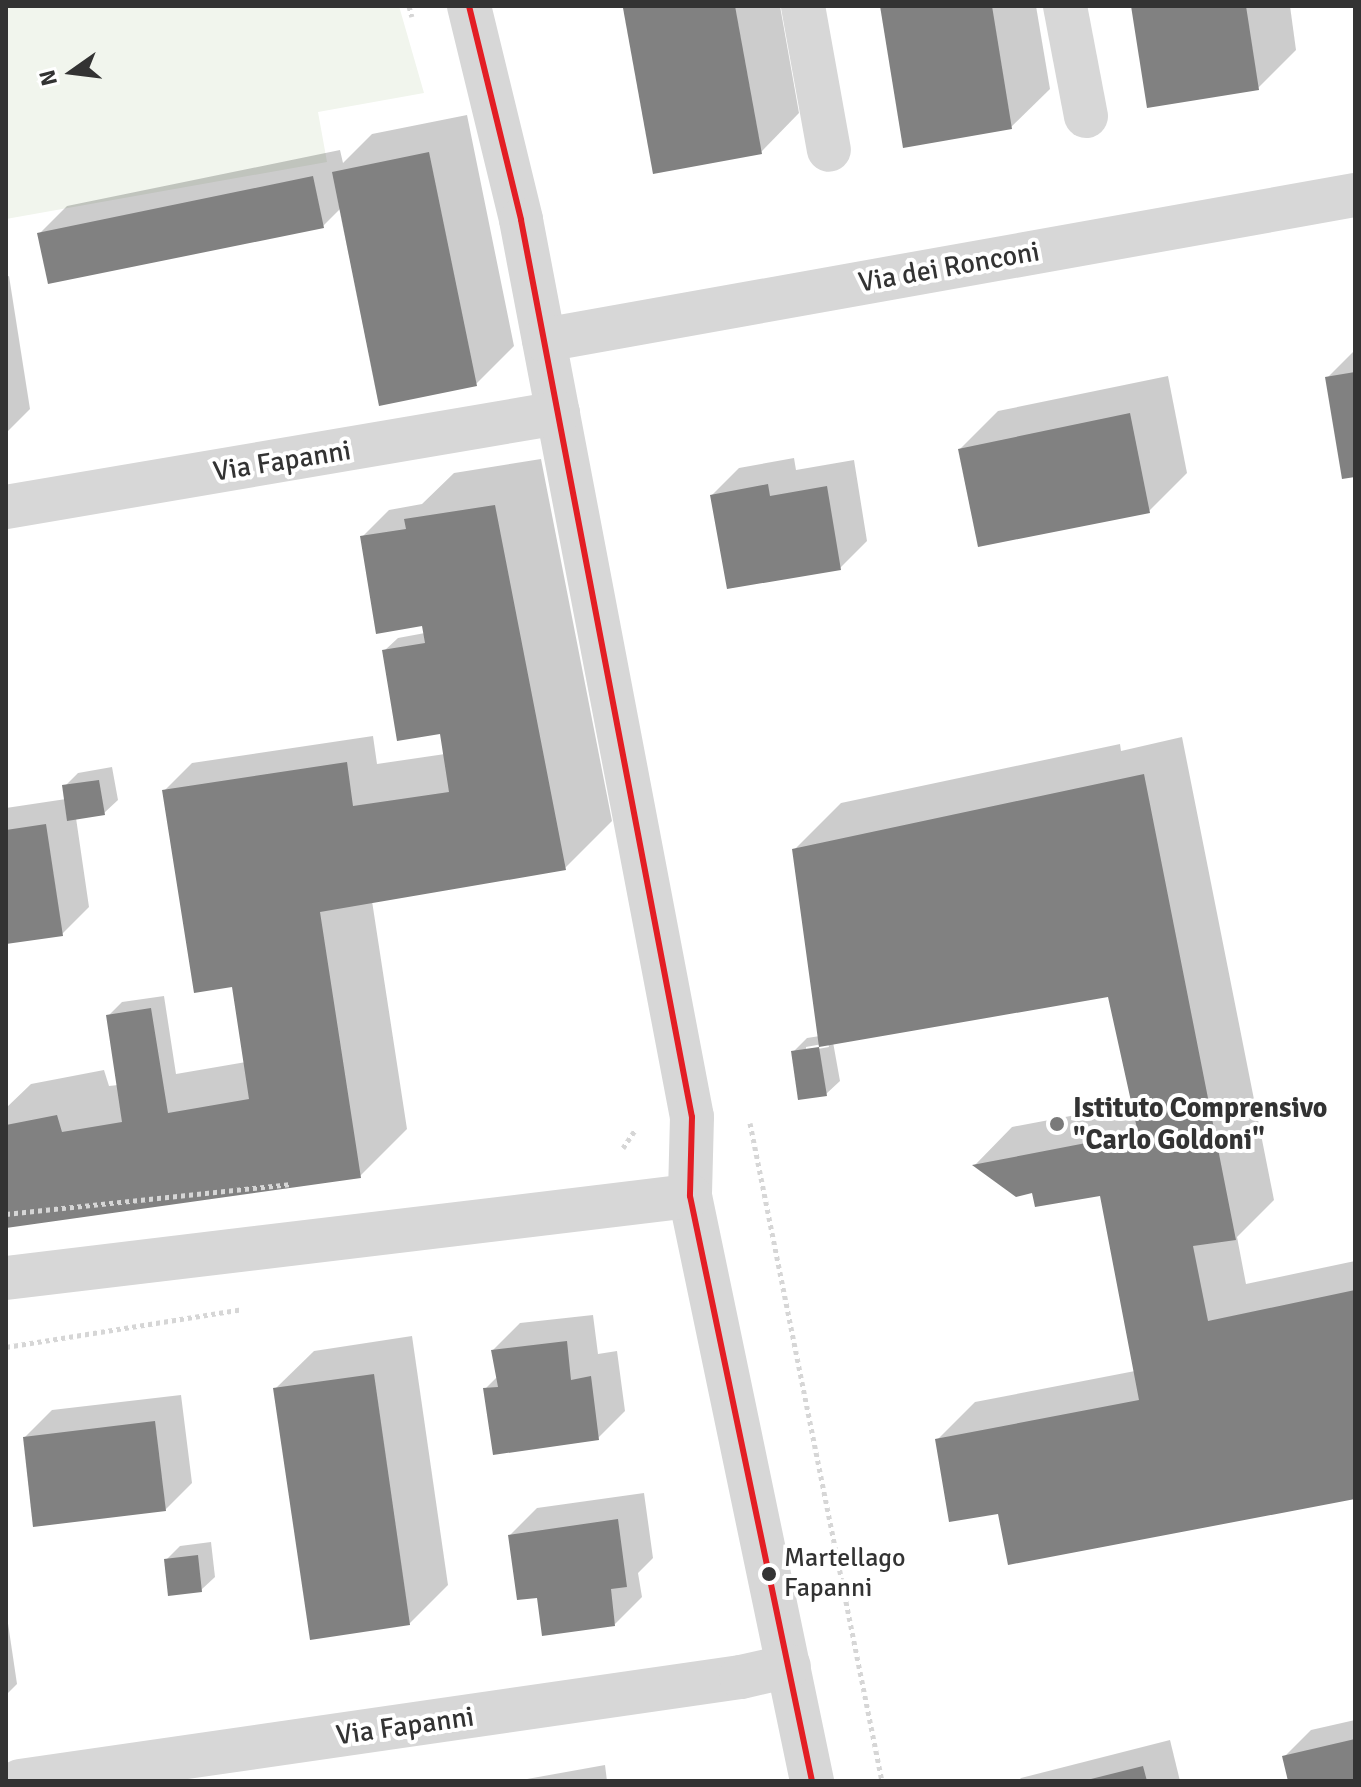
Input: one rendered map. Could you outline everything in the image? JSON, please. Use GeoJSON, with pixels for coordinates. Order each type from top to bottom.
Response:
{"type":"FeatureCollection","features":[{"type":"Feature","properties":{"kind":"street"},"geometry":{"type":"LineString","coordinates":[[469,6],[521,220],[692,1117],[690,1196],[812,1781]]}},
{"type":"Feature","properties":{"kind":"street"},"geometry":{"type":"LineString","coordinates":[[803,6],[829,150]]}},
{"type":"Feature","properties":{"kind":"street"},"geometry":{"type":"LineString","coordinates":[[1065,6],[1086,116]]}},
{"type":"Feature","properties":{"kind":"street","name":"Via dei Ronconi"},"geometry":{"type":"LineString","coordinates":[[544,340],[1355,195]]}},
{"type":"Feature","properties":{"kind":"street","name":"Via Fapanni"},"geometry":{"type":"LineString","coordinates":[[6,507],[558,413]]}},
{"type":"Feature","properties":{"kind":"street"},"geometry":{"type":"LineString","coordinates":[[6,1278],[690,1196]]}},
{"type":"Feature","properties":{"kind":"street","name":"Via Fapanni"},"geometry":{"type":"LineString","coordinates":[[20,1781],[725,1680],[789,1666]]}},
{"type":"Feature","properties":{"kind":"shaded area"},"geometry":{"type":"Polygon","coordinates":[[[6,6],[399,6],[424,93],[318,112],[327,162],[6,219],[6,6]]]}},
{"type":"Feature","properties":{"kind":"building"},"geometry":{"type":"Polygon","coordinates":[[[735,6],[762,154],[653,174],[623,8],[735,6]]]}},
{"type":"Feature","properties":{"kind":"building"},"geometry":{"type":"Polygon","coordinates":[[[880,6],[992,6],[1012,129],[903,148],[880,6]]]}},
{"type":"Feature","properties":{"kind":"building"},"geometry":{"type":"Polygon","coordinates":[[[1131,6],[1246,6],[1259,90],[1147,108],[1131,6]]]}},
{"type":"Feature","properties":{"kind":"building"},"geometry":{"type":"Polygon","coordinates":[[[429,152],[477,386],[379,406],[332,172],[429,152]]]}},
{"type":"Feature","properties":{"kind":"building"},"geometry":{"type":"Polygon","coordinates":[[[313,176],[324,228],[48,284],[37,233],[313,176]]]}},
{"type":"Feature","properties":{"kind":"building"},"geometry":{"type":"Polygon","coordinates":[[[1355,372],[1355,477],[1342,479],[1325,377],[1355,372]]]}},
{"type":"Feature","properties":{"kind":"building"},"geometry":{"type":"Polygon","coordinates":[[[1130,413],[1150,513],[978,547],[958,449],[1130,413]]]}},
{"type":"Feature","properties":{"kind":"building"},"geometry":{"type":"Polygon","coordinates":[[[768,484],[770,496],[827,486],[841,570],[727,589],[710,495],[768,484]]]}},
{"type":"Feature","properties":{"kind":"building"},"geometry":{"type":"Polygon","coordinates":[[[495,505],[566,870],[320,912],[361,1178],[6,1228],[6,1125],[57,1115],[62,1132],[122,1122],[106,1015],[151,1008],[168,1113],[249,1099],[232,987],[194,993],[162,790],[347,762],[353,806],[449,792],[440,734],[397,741],[382,650],[425,643],[422,626],[376,634],[360,536],[406,529],[404,519],[495,505]]]}},
{"type":"Feature","properties":{"kind":"building"},"geometry":{"type":"Polygon","coordinates":[[[1144,774],[1236,1240],[1193,1246],[1208,1321],[1355,1290],[1355,1499],[1008,1565],[998,1514],[949,1522],[935,1439],[1139,1400],[1100,1196],[1035,1207],[1032,1193],[1016,1197],[972,1165],[1138,1133],[1108,997],[819,1047],[792,849],[1144,774]]]}},
{"type":"Feature","properties":{"kind":"building"},"geometry":{"type":"Polygon","coordinates":[[[99,780],[105,815],[67,821],[62,785],[99,780]]]}},
{"type":"Feature","properties":{"kind":"building"},"geometry":{"type":"Polygon","coordinates":[[[46,824],[63,936],[6,944],[6,830],[46,824]]]}},
{"type":"Feature","properties":{"kind":"building"},"geometry":{"type":"Polygon","coordinates":[[[819,1047],[827,1096],[798,1100],[791,1051],[819,1047]]]}},
{"type":"Feature","properties":{"kind":"building"},"geometry":{"type":"Polygon","coordinates":[[[567,1341],[571,1380],[591,1376],[599,1440],[493,1455],[483,1388],[498,1387],[491,1350],[567,1341]]]}},
{"type":"Feature","properties":{"kind":"building"},"geometry":{"type":"Polygon","coordinates":[[[374,1374],[410,1625],[310,1640],[273,1388],[374,1374]]]}},
{"type":"Feature","properties":{"kind":"building"},"geometry":{"type":"Polygon","coordinates":[[[155,1421],[166,1511],[33,1527],[23,1437],[155,1421]]]}},
{"type":"Feature","properties":{"kind":"building"},"geometry":{"type":"Polygon","coordinates":[[[618,1519],[627,1587],[611,1589],[615,1626],[542,1636],[537,1598],[517,1600],[508,1535],[618,1519]]]}},
{"type":"Feature","properties":{"kind":"building"},"geometry":{"type":"Polygon","coordinates":[[[198,1555],[202,1592],[168,1596],[164,1559],[198,1555]]]}},
{"type":"Feature","properties":{"kind":"building"},"geometry":{"type":"Polygon","coordinates":[[[1355,1739],[1355,1781],[1288,1781],[1282,1756],[1355,1739]]]}},
{"type":"Feature","properties":{"kind":"building"},"geometry":{"type":"Polygon","coordinates":[[[1143,1766],[1147,1781],[1087,1781],[1087,1780],[1143,1766]]]}},
{"type":"Feature","properties":{"kind":"transit line"},"geometry":{"type":"LineString","coordinates":[[469,6],[521,220],[692,1117],[690,1196],[812,1781]]}},
{"type":"Feature","properties":{"kind":"place","name":"Istituto Comprensivo \"Carlo Goldoni\""},"geometry":{"type":"Point","coordinates":[1057,1124]}},
{"type":"Feature","properties":{"kind":"place","name":"Martellago Fapanni"},"geometry":{"type":"Point","coordinates":[769,1574]}}]}
